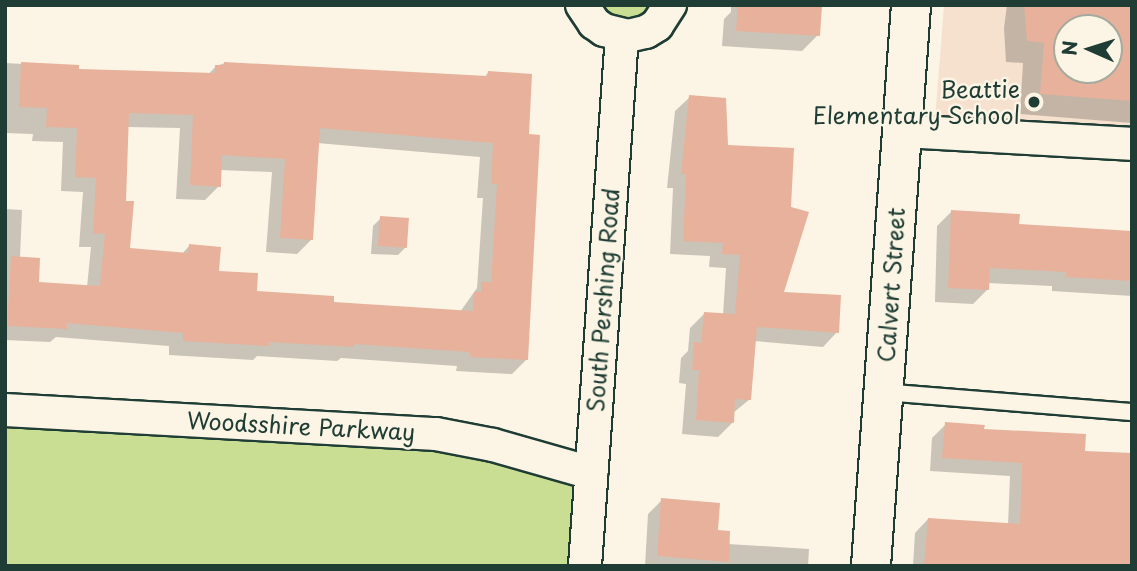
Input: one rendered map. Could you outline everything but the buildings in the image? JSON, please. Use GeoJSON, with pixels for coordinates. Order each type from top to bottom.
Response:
{"type":"FeatureCollection","features":[{"type":"Feature","properties":{"kind":"street"},"geometry":{"type":"LineString","coordinates":[[582,5],[594,23],[604,30],[622,35],[646,32],[657,25],[670,5]]}},
{"type":"Feature","properties":{"kind":"street","name":"Calvert Street"},"geometry":{"type":"LineString","coordinates":[[870,566],[911,5]]}},
{"type":"Feature","properties":{"kind":"street","name":"South Pershing Road"},"geometry":{"type":"LineString","coordinates":[[585,566],[622,35]]}},
{"type":"Feature","properties":{"kind":"street"},"geometry":{"type":"LineString","coordinates":[[902,131],[1132,144]]}},
{"type":"Feature","properties":{"kind":"street","name":"Woodsshire Parkway"},"geometry":{"type":"LineString","coordinates":[[5,410],[436,434],[492,445],[591,473]]}},
{"type":"Feature","properties":{"kind":"lane"},"geometry":{"type":"LineString","coordinates":[[883,392],[1132,412]]}},
{"type":"Feature","properties":{"kind":"shaded area","name":"Beattie Elementary School"},"geometry":{"type":"Polygon","coordinates":[[[944,5],[1132,5],[1132,144],[934,133],[944,5]]]}},
{"type":"Feature","properties":{"kind":"green space"},"geometry":{"type":"Polygon","coordinates":[[[595,5],[655,5],[633,22],[611,20],[595,5]]]}},
{"type":"Feature","properties":{"kind":"green space"},"geometry":{"type":"Polygon","coordinates":[[[5,410],[436,434],[591,473],[585,566],[5,566],[5,410]]]}},
{"type":"Feature","properties":{"kind":"place","name":"Beattie Elementary School"},"geometry":{"type":"Point","coordinates":[1034,102]}}]}
